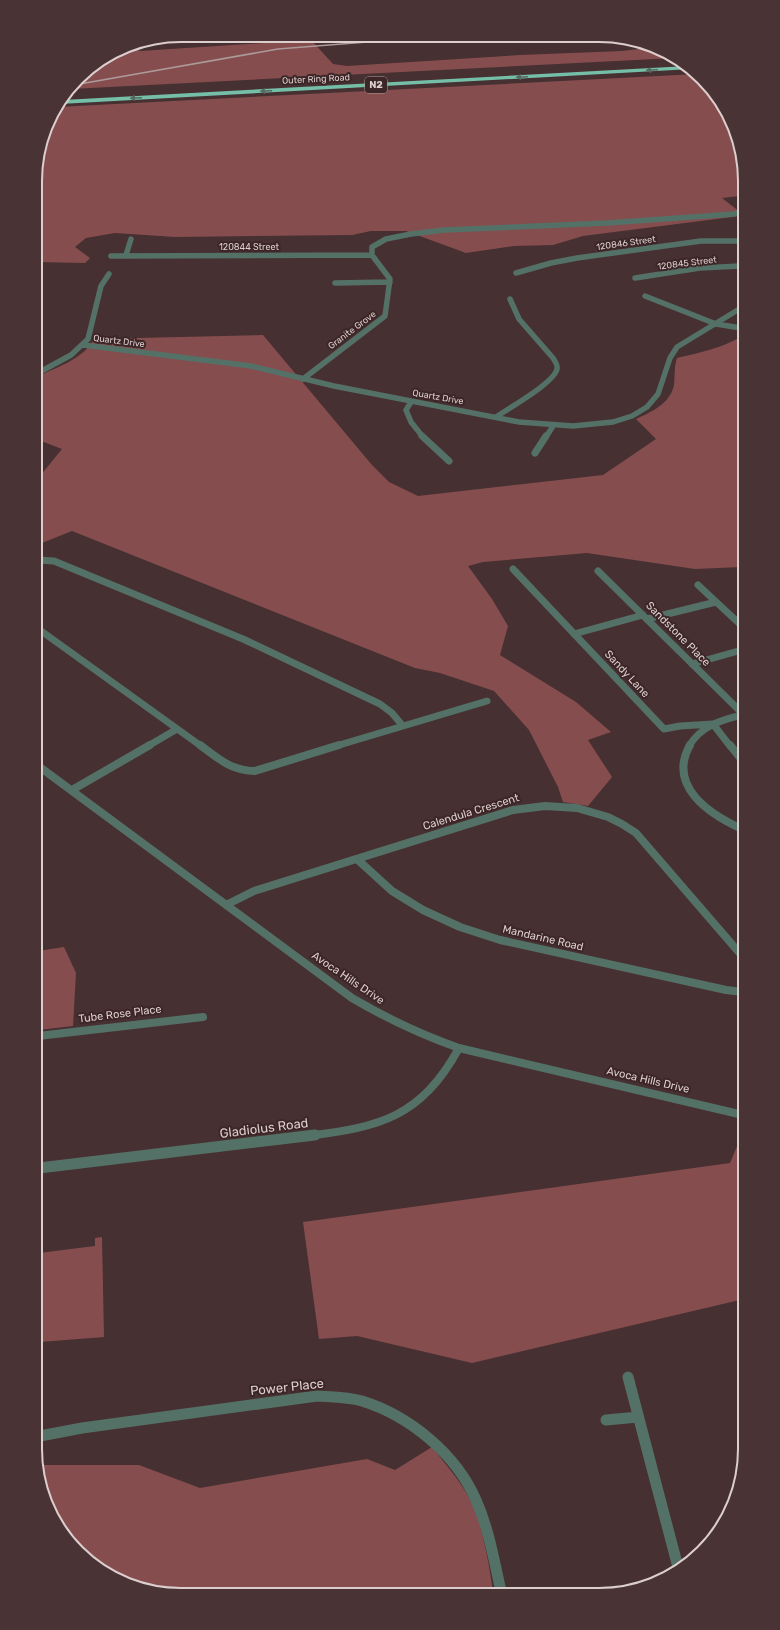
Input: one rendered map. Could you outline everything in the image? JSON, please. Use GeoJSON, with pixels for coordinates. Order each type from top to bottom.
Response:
{"type":"FeatureCollection","features":[{"type":"Feature","properties":{"kind":"highway","name":"Outer Ring Road"},"geometry":{"type":"LineString","coordinates":[[67,102],[680,69]]}},
{"type":"Feature","properties":{"kind":"street"},"geometry":{"type":"LineString","coordinates":[[335,282],[390,282],[387,273],[372,255],[372,247],[377,242],[398,236],[503,226],[607,223],[738,213]]}},
{"type":"Feature","properties":{"kind":"street"},"geometry":{"type":"LineString","coordinates":[[126,255],[132,239]]}},
{"type":"Feature","properties":{"kind":"street","name":"120846 Street"},"geometry":{"type":"LineString","coordinates":[[516,273],[551,263],[577,258],[676,244],[738,241]]}},
{"type":"Feature","properties":{"kind":"street","name":"120844 Street"},"geometry":{"type":"LineString","coordinates":[[111,256],[372,255]]}},
{"type":"Feature","properties":{"kind":"street","name":"120845 Street"},"geometry":{"type":"LineString","coordinates":[[635,278],[700,268],[738,266]]}},
{"type":"Feature","properties":{"kind":"street"},"geometry":{"type":"LineString","coordinates":[[42,371],[67,358],[88,339],[101,286],[109,274]]}},
{"type":"Feature","properties":{"kind":"street","name":"Granite Grove"},"geometry":{"type":"LineString","coordinates":[[303,379],[382,319],[386,313],[390,282]]}},
{"type":"Feature","properties":{"kind":"street"},"geometry":{"type":"LineString","coordinates":[[645,296],[716,324],[738,328]]}},
{"type":"Feature","properties":{"kind":"street"},"geometry":{"type":"LineString","coordinates":[[496,417],[551,380],[558,370],[553,358],[519,319],[510,299]]}},
{"type":"Feature","properties":{"kind":"street","name":"Quartz Drive"},"geometry":{"type":"LineString","coordinates":[[83,345],[239,364],[412,402],[553,426],[574,427],[620,420],[641,410],[657,395],[662,386],[667,363],[677,347],[738,309]]}},
{"type":"Feature","properties":{"kind":"street"},"geometry":{"type":"LineString","coordinates":[[412,402],[406,410],[407,417],[412,425],[449,461]]}},
{"type":"Feature","properties":{"kind":"street"},"geometry":{"type":"LineString","coordinates":[[535,453],[553,426]]}},
{"type":"Feature","properties":{"kind":"street"},"geometry":{"type":"LineString","coordinates":[[42,560],[54,561],[243,639],[380,704],[392,713],[402,725]]}},
{"type":"Feature","properties":{"kind":"street","name":"Sandy Lane"},"geometry":{"type":"LineString","coordinates":[[513,569],[664,729],[680,726],[713,724]]}},
{"type":"Feature","properties":{"kind":"street","name":"Sandstone Place"},"geometry":{"type":"LineString","coordinates":[[598,571],[738,710]]}},
{"type":"Feature","properties":{"kind":"street"},"geometry":{"type":"LineString","coordinates":[[698,585],[738,622]]}},
{"type":"Feature","properties":{"kind":"street"},"geometry":{"type":"LineString","coordinates":[[574,634],[716,602]]}},
{"type":"Feature","properties":{"kind":"street"},"geometry":{"type":"LineString","coordinates":[[42,632],[231,767],[248,772],[487,701]]}},
{"type":"Feature","properties":{"kind":"street"},"geometry":{"type":"LineString","coordinates":[[692,664],[738,651]]}},
{"type":"Feature","properties":{"kind":"street"},"geometry":{"type":"LineString","coordinates":[[738,715],[713,724],[692,740],[685,754],[683,765],[687,786],[693,795],[712,812],[738,827]]}},
{"type":"Feature","properties":{"kind":"street"},"geometry":{"type":"LineString","coordinates":[[713,724],[738,755]]}},
{"type":"Feature","properties":{"kind":"street"},"geometry":{"type":"LineString","coordinates":[[72,790],[177,729]]}},
{"type":"Feature","properties":{"kind":"street","name":"Avoca Hills Drive"},"geometry":{"type":"LineString","coordinates":[[42,768],[352,998],[424,1036],[459,1048],[738,1114]]}},
{"type":"Feature","properties":{"kind":"street","name":"Calendula Crescent"},"geometry":{"type":"LineString","coordinates":[[226,904],[254,891],[525,808],[563,806],[588,810],[614,819],[636,833],[738,951]]}},
{"type":"Feature","properties":{"kind":"street","name":"Mandarine Road"},"geometry":{"type":"LineString","coordinates":[[358,860],[392,891],[423,910],[460,927],[500,940],[738,991]]}},
{"type":"Feature","properties":{"kind":"street","name":"Tube Rose Place"},"geometry":{"type":"LineString","coordinates":[[42,1036],[204,1017]]}},
{"type":"Feature","properties":{"kind":"street","name":"Gladiolus Road"},"geometry":{"type":"LineString","coordinates":[[42,1168],[326,1134],[358,1129],[377,1124],[393,1118],[411,1107],[430,1091],[444,1074],[459,1048]]}},
{"type":"Feature","properties":{"kind":"street"},"geometry":{"type":"LineString","coordinates":[[628,1377],[677,1563]]}},
{"type":"Feature","properties":{"kind":"street","name":"Power Place"},"geometry":{"type":"LineString","coordinates":[[42,1436],[82,1428],[317,1396],[338,1397],[362,1401],[386,1410],[411,1424],[435,1445],[459,1471],[475,1498],[484,1522],[500,1588]]}},
{"type":"Feature","properties":{"kind":"street"},"geometry":{"type":"LineString","coordinates":[[606,1420],[638,1416]]}},
{"type":"Feature","properties":{"kind":"shaded area"},"geometry":{"type":"Polygon","coordinates":[[[280,42],[313,42],[333,64],[347,66],[520,55],[622,51],[642,49],[665,59],[77,89],[104,65],[136,49],[140,51],[280,42]]]}},
{"type":"Feature","properties":{"kind":"shaded area"},"geometry":{"type":"Polygon","coordinates":[[[688,74],[703,89],[715,104],[727,128],[737,163],[738,196],[722,198],[738,210],[738,216],[583,236],[553,245],[514,246],[466,253],[406,231],[371,231],[352,235],[175,237],[115,233],[86,238],[75,247],[90,258],[85,263],[42,262],[43,163],[47,145],[56,120],[64,107],[688,74]]]}},
{"type":"Feature","properties":{"kind":"shaded area"},"geometry":{"type":"Polygon","coordinates":[[[263,335],[372,465],[389,482],[418,496],[603,475],[656,439],[636,419],[659,406],[672,392],[677,358],[718,347],[738,338],[738,567],[695,569],[587,553],[483,562],[468,566],[492,599],[508,626],[500,655],[576,702],[611,732],[588,740],[612,777],[588,806],[563,802],[558,787],[529,730],[494,691],[440,673],[415,668],[72,531],[42,543],[42,474],[62,449],[42,441],[42,374],[76,357],[89,346],[94,339],[263,335]]]}},
{"type":"Feature","properties":{"kind":"shaded area"},"geometry":{"type":"Polygon","coordinates":[[[64,947],[76,973],[73,1026],[42,1030],[42,950],[64,947]]]}},
{"type":"Feature","properties":{"kind":"shaded area"},"geometry":{"type":"Polygon","coordinates":[[[738,1144],[738,1300],[472,1363],[357,1336],[319,1339],[303,1222],[730,1163],[738,1144]]]}},
{"type":"Feature","properties":{"kind":"shaded area"},"geometry":{"type":"Polygon","coordinates":[[[102,1237],[104,1337],[42,1342],[42,1253],[95,1246],[95,1238],[102,1237]]]}},
{"type":"Feature","properties":{"kind":"shaded area"},"geometry":{"type":"Polygon","coordinates":[[[432,1447],[467,1493],[475,1510],[486,1550],[493,1588],[181,1588],[163,1587],[136,1581],[104,1565],[77,1541],[65,1526],[53,1502],[47,1485],[43,1465],[139,1465],[200,1488],[367,1459],[395,1470],[432,1447]]]}},
{"type":"Feature","properties":{"kind":"railway"},"geometry":{"type":"LineString","coordinates":[[82,84],[278,49],[367,42]]}}]}
